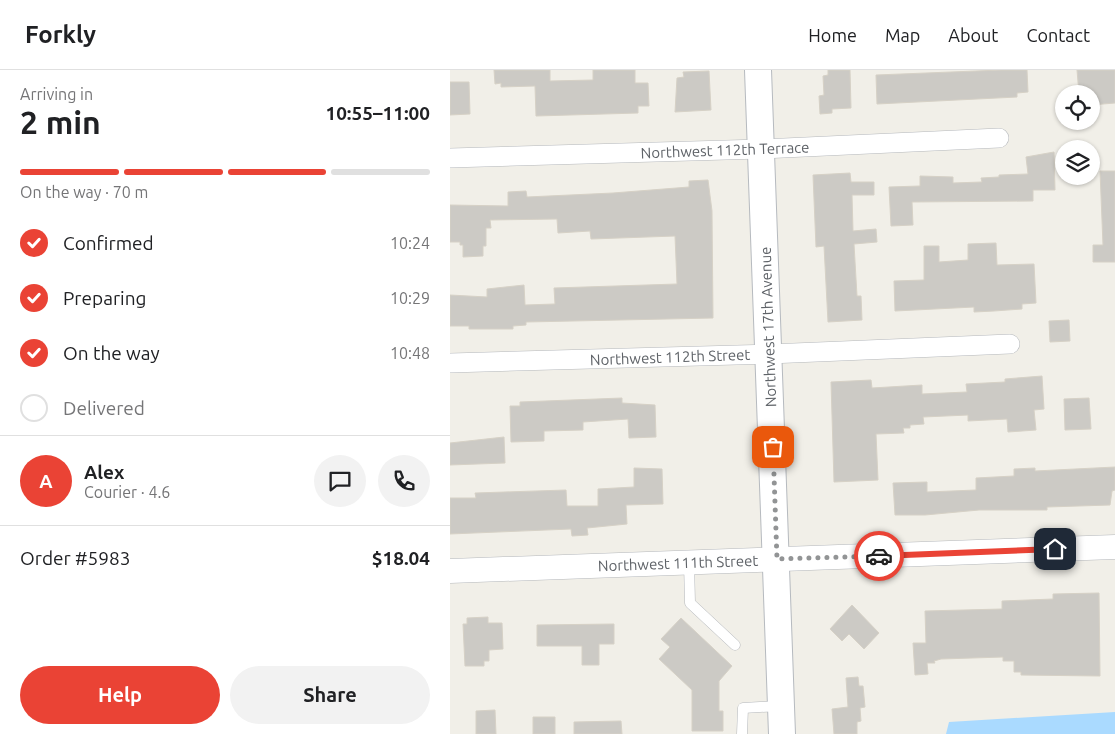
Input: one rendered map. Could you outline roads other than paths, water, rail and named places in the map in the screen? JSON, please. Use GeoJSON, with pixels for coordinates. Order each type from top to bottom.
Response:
{"type":"FeatureCollection","features":[{"type":"Feature","properties":{"kind":"main road","name":"Northwest 17th Avenue"},"geometry":{"type":"LineString","coordinates":[[758,70],[782,734]]}},
{"type":"Feature","properties":{"kind":"street","name":"Northwest 112th Terrace"},"geometry":{"type":"LineString","coordinates":[[450,158],[762,149],[999,138]]}},
{"type":"Feature","properties":{"kind":"street","name":"Northwest 112th Street"},"geometry":{"type":"LineString","coordinates":[[450,363],[769,354],[1010,344]]}},
{"type":"Feature","properties":{"kind":"street","name":"Northwest 111th Street"},"geometry":{"type":"LineString","coordinates":[[450,571],[1115,547]]}},
{"type":"Feature","properties":{"kind":"lane"},"geometry":{"type":"LineString","coordinates":[[689,562],[690,603],[735,645]]}},
{"type":"Feature","properties":{"kind":"lane"},"geometry":{"type":"LineString","coordinates":[[742,734],[743,708],[781,706]]}},
{"type":"Feature","properties":{"kind":"water"},"geometry":{"type":"Polygon","coordinates":[[[1115,712],[1115,734],[946,734],[949,722],[1115,712]]]}}]}
